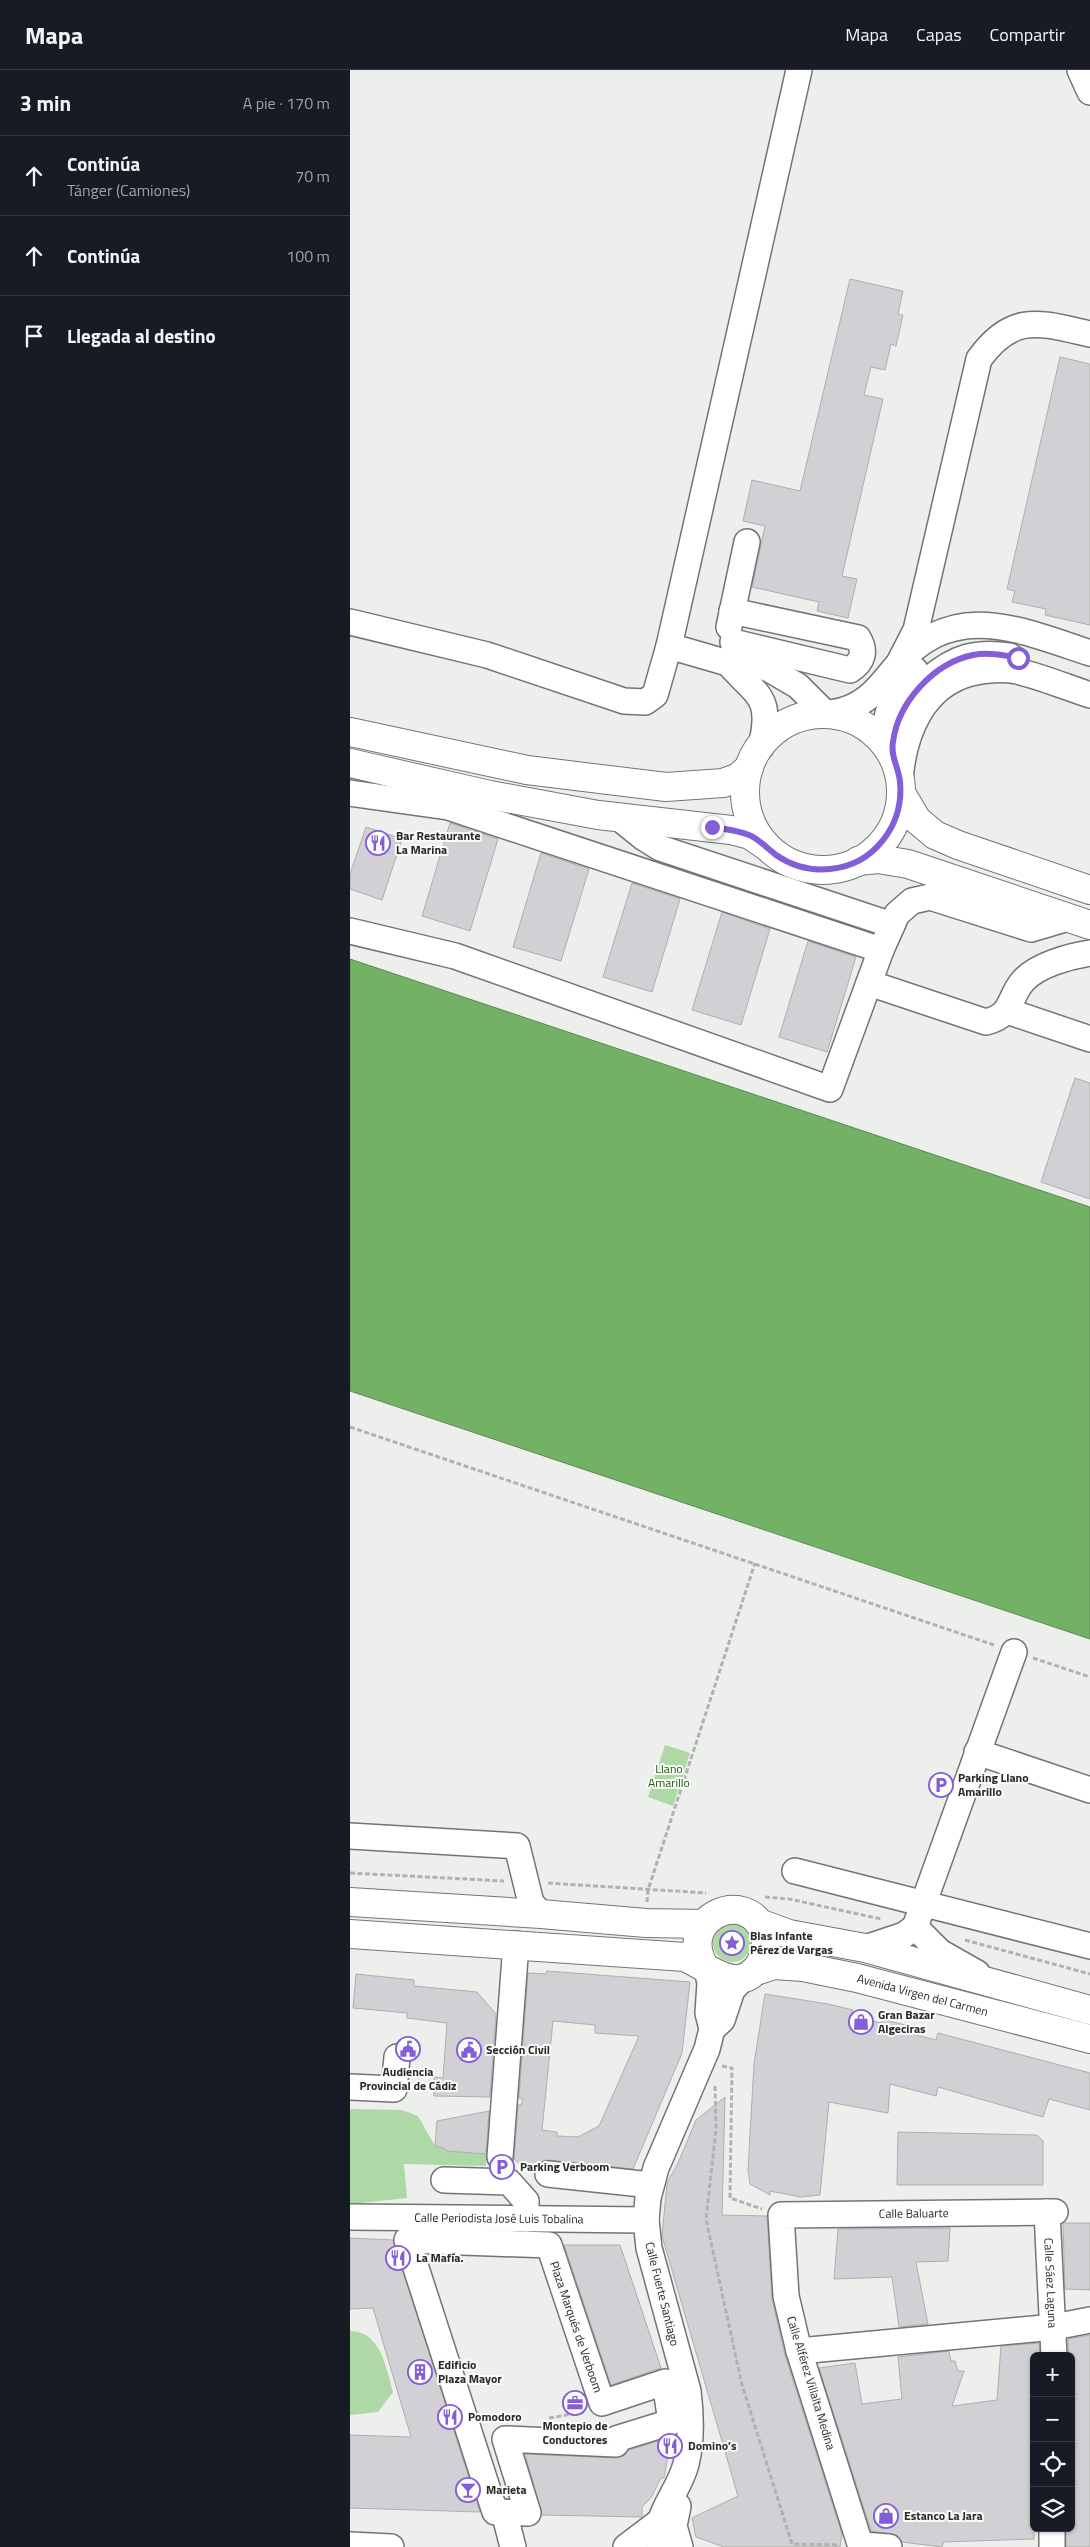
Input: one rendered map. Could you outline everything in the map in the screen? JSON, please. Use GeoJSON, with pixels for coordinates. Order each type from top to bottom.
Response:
{"type":"FeatureCollection","features":[{"type":"Feature","properties":{"kind":"main road"},"geometry":{"type":"LineString","coordinates":[[350,732],[527,770],[666,787],[723,783],[737,778],[755,757],[769,736],[797,718],[828,713],[854,718],[866,725],[895,767],[917,820],[935,834],[958,845],[1090,890]]}},
{"type":"Feature","properties":{"kind":"main road"},"geometry":{"type":"LineString","coordinates":[[755,757],[745,796],[747,810],[757,835],[766,846]]}},
{"type":"Feature","properties":{"kind":"main road"},"geometry":{"type":"LineString","coordinates":[[350,763],[490,795],[618,817],[731,830],[750,835],[783,859],[803,868],[831,869],[858,861],[878,859],[908,864],[1079,921]]}},
{"type":"Feature","properties":{"kind":"main road"},"geometry":{"type":"LineString","coordinates":[[858,861],[881,844],[889,832],[900,806],[895,767]]}},
{"type":"Feature","properties":{"kind":"main road"},"geometry":{"type":"LineString","coordinates":[[350,1902],[541,1914],[646,1923],[704,1924]]}},
{"type":"Feature","properties":{"kind":"main road"},"geometry":{"type":"LineString","coordinates":[[706,1968],[700,1958],[697,1941],[704,1924],[718,1913],[735,1910],[744,1912],[759,1923],[789,1934],[865,1948],[1090,2010]]}},
{"type":"Feature","properties":{"kind":"main road"},"geometry":{"type":"LineString","coordinates":[[350,1934],[685,1957],[719,1977],[728,1979],[749,1974],[759,1965],[766,1948],[763,1931],[759,1923]]}},
{"type":"Feature","properties":{"kind":"main road","name":"Avenida Virgen del Carmen"},"geometry":{"type":"LineString","coordinates":[[749,1974],[774,1965],[804,1967],[857,1978],[1090,2039]]}},
{"type":"Feature","properties":{"kind":"street"},"geometry":{"type":"LineString","coordinates":[[350,622],[487,655],[624,700],[639,702],[651,700],[659,690],[799,70]]}},
{"type":"Feature","properties":{"kind":"street"},"geometry":{"type":"LineString","coordinates":[[1080,70],[1090,92]]}},
{"type":"Feature","properties":{"kind":"street"},"geometry":{"type":"LineString","coordinates":[[899,663],[916,630],[979,359],[997,338],[1022,325],[1040,323],[1090,334]]}},
{"type":"Feature","properties":{"kind":"street"},"geometry":{"type":"LineString","coordinates":[[979,359],[1003,345],[1038,336],[1090,348]]}},
{"type":"Feature","properties":{"kind":"street"},"geometry":{"type":"LineString","coordinates":[[747,542],[729,628],[731,652],[760,696],[765,708],[766,720],[755,757]]}},
{"type":"Feature","properties":{"kind":"street"},"geometry":{"type":"LineString","coordinates":[[669,646],[731,652],[850,670],[862,656],[861,643],[858,638],[732,610]]}},
{"type":"Feature","properties":{"kind":"street"},"geometry":{"type":"LineString","coordinates":[[731,652],[798,686],[828,713],[858,707],[882,684],[899,663],[926,638],[952,627],[968,624],[1006,628],[1089,655]]}},
{"type":"Feature","properties":{"kind":"street"},"geometry":{"type":"LineString","coordinates":[[895,767],[886,719],[896,692],[920,665],[933,654],[950,645],[969,640],[998,640],[1062,656],[1089,655]]}},
{"type":"Feature","properties":{"kind":"street"},"geometry":{"type":"LineString","coordinates":[[895,767],[893,741],[906,706],[920,686],[955,660],[975,654],[995,654],[1018,658],[1090,679]]}},
{"type":"Feature","properties":{"kind":"street"},"geometry":{"type":"LineString","coordinates":[[855,666],[882,684]]}},
{"type":"Feature","properties":{"kind":"street"},"geometry":{"type":"LineString","coordinates":[[895,767],[909,731],[929,698],[948,682],[984,670],[1016,671],[1090,695]]}},
{"type":"Feature","properties":{"kind":"street"},"geometry":{"type":"LineString","coordinates":[[350,793],[448,807],[881,950]]}},
{"type":"Feature","properties":{"kind":"street"},"geometry":{"type":"LineString","coordinates":[[618,817],[660,848],[892,925]]}},
{"type":"Feature","properties":{"kind":"street"},"geometry":{"type":"LineString","coordinates":[[350,931],[455,956],[830,1089],[881,950],[892,925],[904,907],[921,898],[930,897],[1031,929],[1079,921]]}},
{"type":"Feature","properties":{"kind":"street"},"geometry":{"type":"LineString","coordinates":[[869,983],[986,1022],[996,1020],[1011,1004],[1022,981],[1037,970],[1090,953]]}},
{"type":"Feature","properties":{"kind":"street"},"geometry":{"type":"LineString","coordinates":[[1011,1004],[1090,1021]]}},
{"type":"Feature","properties":{"kind":"street"},"geometry":{"type":"LineString","coordinates":[[1011,1004],[1090,1039]]}},
{"type":"Feature","properties":{"kind":"street"},"geometry":{"type":"LineString","coordinates":[[865,1948],[904,1935],[915,1927],[922,1902],[1014,1652]]}},
{"type":"Feature","properties":{"kind":"street"},"geometry":{"type":"LineString","coordinates":[[977,1752],[1090,1790]]}},
{"type":"Feature","properties":{"kind":"street"},"geometry":{"type":"LineString","coordinates":[[350,1836],[517,1846],[531,1903],[541,1914]]}},
{"type":"Feature","properties":{"kind":"street"},"geometry":{"type":"LineString","coordinates":[[795,1871],[1090,1946]]}},
{"type":"Feature","properties":{"kind":"street"},"geometry":{"type":"LineString","coordinates":[[915,1927],[940,1952],[996,1984]]}},
{"type":"Feature","properties":{"kind":"street"},"geometry":{"type":"LineString","coordinates":[[500,2157],[516,1944]]}},
{"type":"Feature","properties":{"kind":"street","name":"Calle Fuerte Santiago"},"geometry":{"type":"LineString","coordinates":[[660,2547],[659,2522],[681,2479],[690,2440],[690,2411],[688,2391],[649,2248],[646,2220],[650,2185],[708,2063],[712,2029],[708,2013],[710,1983],[706,1968]]}},
{"type":"Feature","properties":{"kind":"street","name":"Calle Fuerte Santiago"},"geometry":{"type":"LineString","coordinates":[[712,2029],[722,2020],[732,1990],[749,1974]]}},
{"type":"Feature","properties":{"kind":"street"},"geometry":{"type":"LineString","coordinates":[[350,2087],[394,2089],[397,2057]]}},
{"type":"Feature","properties":{"kind":"street"},"geometry":{"type":"LineString","coordinates":[[548,2174],[650,2185]]}},
{"type":"Feature","properties":{"kind":"street"},"geometry":{"type":"LineString","coordinates":[[444,2180],[509,2182],[526,2201],[526,2219]]}},
{"type":"Feature","properties":{"kind":"street","name":"Calle Baluarte"},"geometry":{"type":"LineString","coordinates":[[781,2215],[1051,2212]]}},
{"type":"Feature","properties":{"kind":"street","name":"Calle Sáez Laguna"},"geometry":{"type":"LineString","coordinates":[[1051,2212],[1054,2352]]}},
{"type":"Feature","properties":{"kind":"street","name":"Calle Alférez Villalta Medina"},"geometry":{"type":"LineString","coordinates":[[781,2215],[786,2296],[799,2350],[862,2546]]}},
{"type":"Feature","properties":{"kind":"street","name":"Calle Periodista José Luis Tobalina"},"geometry":{"type":"LineString","coordinates":[[350,2216],[646,2220]]}},
{"type":"Feature","properties":{"kind":"street","name":"Plaza Marqués de Verboom"},"geometry":{"type":"LineString","coordinates":[[406,2240],[549,2245],[602,2403],[665,2382],[671,2422],[616,2438],[616,2444],[505,2439],[528,2513],[504,2512],[495,2512],[406,2240]]}},
{"type":"Feature","properties":{"kind":"street"},"geometry":{"type":"LineString","coordinates":[[799,2350],[1054,2327],[1090,2320]]}},
{"type":"Feature","properties":{"kind":"street","name":"Calle Fuerte Santiago"},"geometry":{"type":"LineString","coordinates":[[680,2547],[674,2526],[682,2490],[681,2479]]}},
{"type":"Feature","properties":{"kind":"street","name":"Plaza Marqués de Verboom"},"geometry":{"type":"LineString","coordinates":[[504,2512],[513,2547]]}},
{"type":"Feature","properties":{"kind":"street"},"geometry":{"type":"LineString","coordinates":[[626,2547],[659,2522]]}},
{"type":"Feature","properties":{"kind":"street"},"geometry":{"type":"LineString","coordinates":[[1052,2532],[1052,2547]]}},
{"type":"Feature","properties":{"kind":"street"},"geometry":{"type":"LineString","coordinates":[[350,2545],[391,2547]]}},
{"type":"Feature","properties":{"kind":"street"},"geometry":{"type":"LineString","coordinates":[[862,2546],[889,2547]]}},
{"type":"Feature","properties":{"kind":"path"},"geometry":{"type":"LineString","coordinates":[[350,1427],[1090,1677]]}},
{"type":"Feature","properties":{"kind":"path"},"geometry":{"type":"LineString","coordinates":[[646,1923],[648,1890],[756,1563]]}},
{"type":"Feature","properties":{"kind":"path"},"geometry":{"type":"LineString","coordinates":[[781,2215],[730,2198],[732,2068],[708,2063],[716,2129],[706,2219],[742,2385],[792,2544],[862,2546]]}},
{"type":"Feature","properties":{"kind":"green space","name":"Llano Amarillo"},"geometry":{"type":"Polygon","coordinates":[[[665,1745],[690,1753],[673,1806],[648,1797],[665,1745]]]}},
{"type":"Feature","properties":{"kind":"green space"},"geometry":{"type":"Polygon","coordinates":[[[732,1924],[745,1930],[751,1943],[745,1956],[732,1962],[719,1956],[713,1943],[719,1930],[732,1924]]]}},
{"type":"Feature","properties":{"kind":"green space"},"geometry":{"type":"Polygon","coordinates":[[[350,2109],[402,2110],[418,2116],[435,2146],[444,2148],[447,2151],[486,2154],[486,2166],[404,2164],[407,2198],[350,2204],[350,2109]]]}},
{"type":"Feature","properties":{"kind":"green space"},"geometry":{"type":"Polygon","coordinates":[[[350,2331],[369,2337],[381,2353],[393,2392],[378,2412],[350,2415],[350,2331]]]}},
{"type":"Feature","properties":{"kind":"shaded area"},"geometry":{"type":"Polygon","coordinates":[[[350,959],[1090,1207],[1090,1639],[350,1391],[350,959]]]}},
{"type":"Feature","properties":{"kind":"building"},"geometry":{"type":"Polygon","coordinates":[[[850,279],[903,291],[898,314],[903,315],[896,346],[891,344],[885,370],[871,367],[864,395],[883,399],[842,576],[857,579],[848,618],[817,611],[819,602],[752,587],[765,526],[743,521],[752,480],[800,491],[850,279]]]}},
{"type":"Feature","properties":{"kind":"building"},"geometry":{"type":"Polygon","coordinates":[[[1060,357],[1090,364],[1090,625],[1045,615],[1046,609],[1012,602],[1015,591],[1007,589],[1060,357]]]}},
{"type":"Feature","properties":{"kind":"building"},"geometry":{"type":"Polygon","coordinates":[[[450,823],[498,839],[470,931],[422,916],[450,823]]]}},
{"type":"Feature","properties":{"kind":"building"},"geometry":{"type":"Polygon","coordinates":[[[366,827],[402,839],[382,900],[350,889],[350,874],[366,827]]]}},
{"type":"Feature","properties":{"kind":"building"},"geometry":{"type":"Polygon","coordinates":[[[541,853],[589,869],[561,961],[513,947],[541,853]]]}},
{"type":"Feature","properties":{"kind":"building"},"geometry":{"type":"Polygon","coordinates":[[[632,883],[680,899],[652,992],[603,977],[632,883]]]}},
{"type":"Feature","properties":{"kind":"building"},"geometry":{"type":"Polygon","coordinates":[[[722,912],[770,929],[741,1025],[692,1010],[722,912]]]}},
{"type":"Feature","properties":{"kind":"building"},"geometry":{"type":"Polygon","coordinates":[[[808,941],[856,957],[827,1052],[779,1037],[808,941]]]}},
{"type":"Feature","properties":{"kind":"building"},"geometry":{"type":"Polygon","coordinates":[[[1075,1078],[1090,1083],[1090,1199],[1041,1182],[1075,1078]]]}},
{"type":"Feature","properties":{"kind":"building"},"geometry":{"type":"Polygon","coordinates":[[[547,1971],[690,1982],[682,2053],[633,2169],[549,2160],[542,2161],[534,2170],[526,2169],[514,2159],[518,2105],[522,2104],[522,2098],[519,2098],[528,1973],[546,1974],[547,1971]],[[553,2021],[542,2130],[557,2132],[557,2136],[578,2137],[599,2126],[639,2036],[595,2033],[595,2025],[553,2021]]]}},
{"type":"Feature","properties":{"kind":"building","name":"Sección Civil"},"geometry":{"type":"Polygon","coordinates":[[[356,1974],[414,1980],[414,1986],[477,1992],[496,2014],[490,2097],[434,2096],[434,2077],[443,2078],[447,2023],[407,2018],[407,2013],[353,2008],[356,1974]]]}},
{"type":"Feature","properties":{"kind":"building"},"geometry":{"type":"Polygon","coordinates":[[[765,1994],[853,2010],[852,2016],[881,2023],[882,2019],[905,2025],[904,2032],[936,2040],[938,2033],[1090,2073],[1090,2110],[1049,2099],[1043,2117],[938,2087],[936,2096],[890,2084],[888,2113],[829,2102],[820,2195],[800,2197],[770,2191],[770,2195],[750,2184],[748,2170],[754,2064],[765,1994]]]}},
{"type":"Feature","properties":{"kind":"building"},"geometry":{"type":"Polygon","coordinates":[[[725,2097],[722,2215],[767,2216],[772,2299],[785,2355],[842,2534],[840,2547],[724,2547],[696,2537],[692,2518],[738,2496],[662,2236],[667,2183],[678,2163],[696,2120],[725,2097]]]}},
{"type":"Feature","properties":{"kind":"building"},"geometry":{"type":"Polygon","coordinates":[[[489,2111],[486,2154],[447,2151],[444,2148],[435,2146],[437,2121],[489,2111]]]}},
{"type":"Feature","properties":{"kind":"building"},"geometry":{"type":"Polygon","coordinates":[[[898,2132],[1037,2135],[1043,2141],[1043,2185],[897,2185],[898,2132]]]}},
{"type":"Feature","properties":{"kind":"building"},"geometry":{"type":"Polygon","coordinates":[[[1063,2223],[1090,2223],[1090,2290],[1065,2289],[1063,2223]]]}},
{"type":"Feature","properties":{"kind":"building"},"geometry":{"type":"Polygon","coordinates":[[[950,2228],[948,2261],[916,2262],[928,2324],[899,2327],[892,2277],[834,2279],[838,2229],[950,2228]]]}},
{"type":"Feature","properties":{"kind":"building","name":"Edificio Plaza Mayor"},"geometry":{"type":"Polygon","coordinates":[[[350,2238],[393,2240],[480,2512],[350,2508],[350,2435],[411,2437],[373,2308],[350,2309],[350,2238]]]}},
{"type":"Feature","properties":{"kind":"building"},"geometry":{"type":"Polygon","coordinates":[[[564,2245],[620,2245],[661,2368],[611,2385],[564,2245]]]}},
{"type":"Feature","properties":{"kind":"building"},"geometry":{"type":"Polygon","coordinates":[[[1090,2335],[1090,2547],[1066,2547],[1066,2532],[1075,2532],[1075,2352],[1068,2352],[1068,2339],[1090,2335]]]}},
{"type":"Feature","properties":{"kind":"building"},"geometry":{"type":"Polygon","coordinates":[[[1039,2343],[1040,2352],[1030,2352],[1030,2532],[1034,2532],[1034,2539],[944,2542],[942,2547],[902,2542],[897,2535],[871,2531],[819,2368],[855,2363],[862,2404],[902,2399],[898,2357],[949,2351],[951,2361],[955,2361],[958,2371],[964,2371],[952,2406],[997,2400],[1001,2346],[1039,2343]]]}},
{"type":"Feature","properties":{"kind":"building"},"geometry":{"type":"Polygon","coordinates":[[[671,2437],[664,2478],[661,2478],[651,2498],[642,2507],[642,2517],[542,2515],[525,2454],[616,2458],[623,2456],[629,2450],[671,2437]]]}},
{"type":"Feature","properties":{"kind":"place","name":"Bar Restaurante La Marina"},"geometry":{"type":"Point","coordinates":[378,843]}},
{"type":"Feature","properties":{"kind":"place","name":"Parking Llano Amarillo"},"geometry":{"type":"Point","coordinates":[941,1785]}},
{"type":"Feature","properties":{"kind":"place","name":"Blas Infante Pérez de Vargas"},"geometry":{"type":"Point","coordinates":[732,1943]}},
{"type":"Feature","properties":{"kind":"place","name":"Gran Bazar Algeciras"},"geometry":{"type":"Point","coordinates":[861,2022]}},
{"type":"Feature","properties":{"kind":"place","name":"Audiencia Provincial de Cádiz"},"geometry":{"type":"Point","coordinates":[408,2049]}},
{"type":"Feature","properties":{"kind":"place","name":"Sección Civil"},"geometry":{"type":"Point","coordinates":[469,2050]}},
{"type":"Feature","properties":{"kind":"place","name":"Parking Verboom"},"geometry":{"type":"Point","coordinates":[502,2167]}},
{"type":"Feature","properties":{"kind":"place","name":"La Mafía."},"geometry":{"type":"Point","coordinates":[398,2258]}},
{"type":"Feature","properties":{"kind":"place","name":"Edificio Plaza Mayor"},"geometry":{"type":"Point","coordinates":[420,2372]}},
{"type":"Feature","properties":{"kind":"place","name":"Montepio de Conductores"},"geometry":{"type":"Point","coordinates":[575,2403]}},
{"type":"Feature","properties":{"kind":"place","name":"Pomodoro"},"geometry":{"type":"Point","coordinates":[450,2417]}},
{"type":"Feature","properties":{"kind":"place","name":"Domino's"},"geometry":{"type":"Point","coordinates":[670,2446]}},
{"type":"Feature","properties":{"kind":"place","name":"Marieta"},"geometry":{"type":"Point","coordinates":[468,2490]}},
{"type":"Feature","properties":{"kind":"place","name":"Estanco La Jara"},"geometry":{"type":"Point","coordinates":[886,2516]}},
{"type":"Feature","properties":{"kind":"route"},"geometry":{"type":"LineString","coordinates":[[712,827],[750,835],[777,856],[803,868],[831,869],[858,861],[870,854],[881,844],[896,820],[901,793],[897,766],[892,754],[893,741],[906,706],[920,686],[936,672],[955,660],[975,654],[995,654],[1018,658]]}}]}
